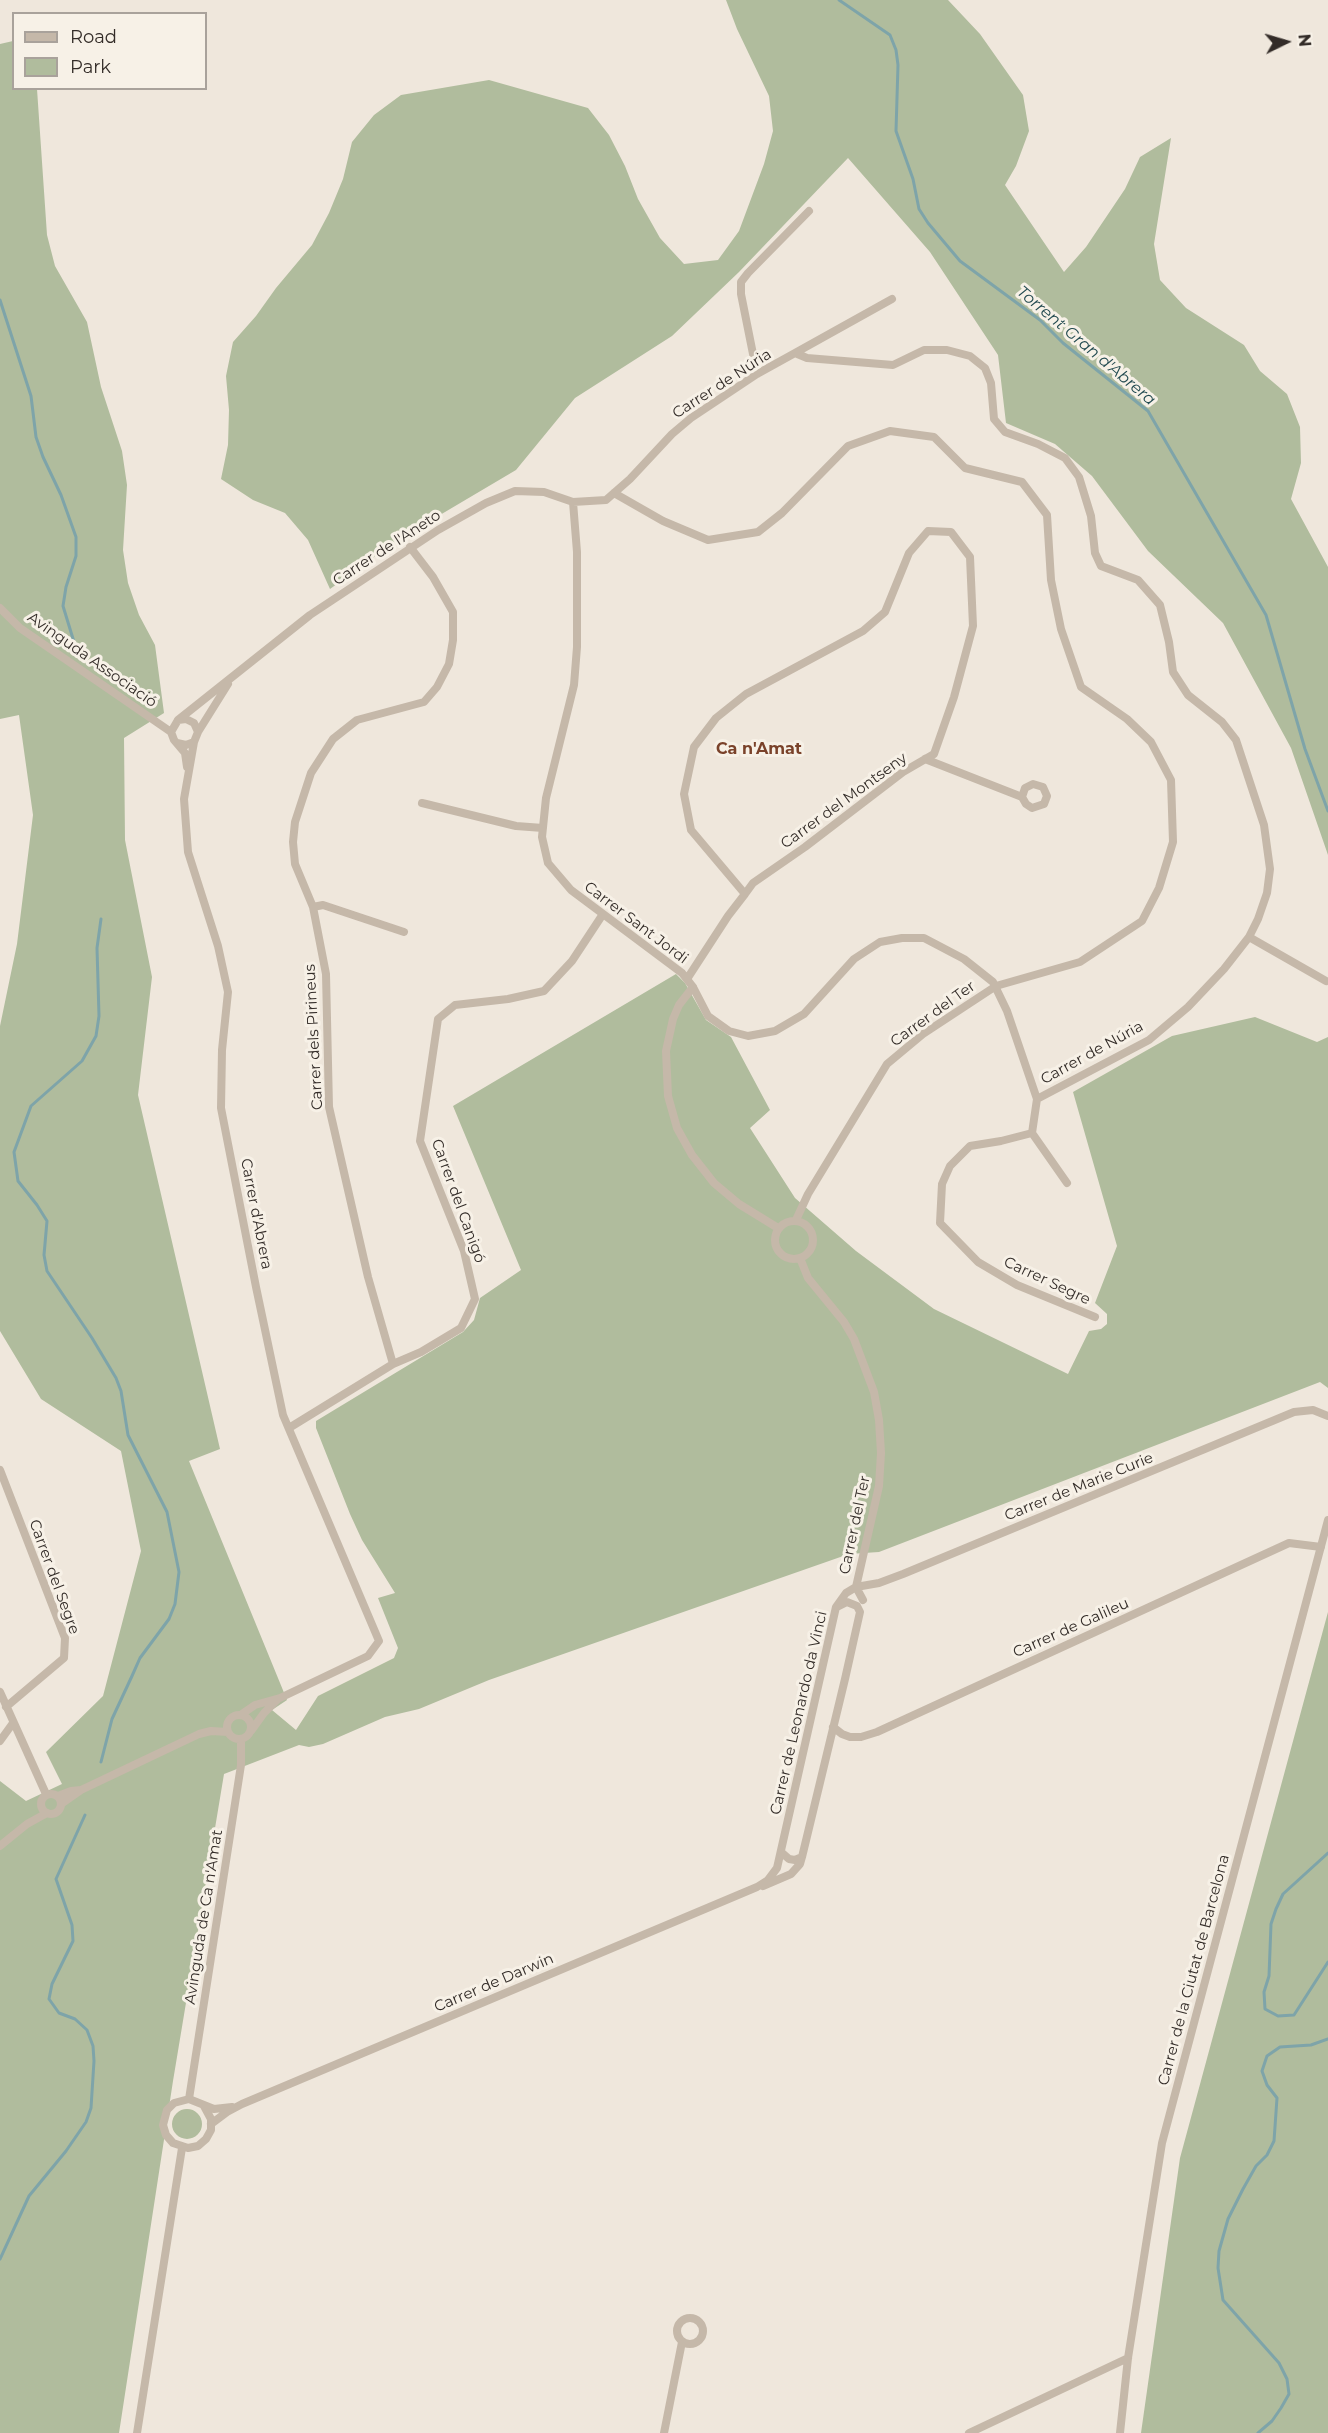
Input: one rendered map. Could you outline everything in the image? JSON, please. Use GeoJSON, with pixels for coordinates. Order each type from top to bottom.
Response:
{"type":"FeatureCollection","features":[{"type":"Feature","properties":{"kind":"street"},"geometry":{"type":"LineString","coordinates":[[757,374],[741,294],[741,282],[809,211]]}},
{"type":"Feature","properties":{"kind":"street"},"geometry":{"type":"LineString","coordinates":[[795,353],[892,298]]}},
{"type":"Feature","properties":{"kind":"street","name":"Carrer de Núria"},"geometry":{"type":"LineString","coordinates":[[573,502],[606,500],[691,418],[757,374],[795,353],[807,358],[893,364],[924,350],[947,350],[970,356],[986,368],[991,383],[994,419],[1005,432],[1038,444],[1065,458],[1080,477],[1092,516],[1095,553],[1101,566],[1138,580],[1160,605],[1173,672],[1188,694],[1222,722],[1236,740],[1264,825],[1270,869],[1267,893],[1249,937],[1224,969],[1188,1007],[1149,1040],[1037,1098]]}},
{"type":"Feature","properties":{"kind":"street","name":"Carrer del Ter"},"geometry":{"type":"LineString","coordinates":[[614,493],[663,521],[708,540],[758,532],[782,513],[848,446],[890,431],[934,437],[965,468],[1022,482],[1047,515],[1051,580],[1061,629],[1081,687],[1127,719],[1151,742],[1171,780],[1173,843],[1160,888],[1142,921],[1080,962],[996,986],[923,1034],[887,1064],[808,1194],[796,1221]]}},
{"type":"Feature","properties":{"kind":"street","name":"Carrer de l'Aneto"},"geometry":{"type":"LineString","coordinates":[[178,720],[310,615],[410,547],[486,503],[515,491],[544,492],[573,502]]}},
{"type":"Feature","properties":{"kind":"street","name":"Carrer Sant Jordi"},"geometry":{"type":"LineString","coordinates":[[573,502],[577,598],[574,685],[546,798],[542,837],[549,863],[571,890],[682,973],[708,1016],[729,1031],[748,1036],[775,1031],[804,1014],[854,959],[880,942],[924,938],[964,959],[996,986],[1037,1098]]}},
{"type":"Feature","properties":{"kind":"street","name":"Carrer del Montseny"},"geometry":{"type":"LineString","coordinates":[[745,894],[691,830],[684,794],[694,747],[716,718],[746,694],[863,631],[885,612],[909,553],[928,531],[951,532],[970,557],[973,626],[954,697],[933,754],[903,772],[805,847],[753,883],[690,983],[673,1019],[666,1051],[668,1096],[677,1128],[692,1155],[714,1183],[739,1204],[778,1228]]}},
{"type":"Feature","properties":{"kind":"street","name":"Carrer dels Pirineus"},"geometry":{"type":"LineString","coordinates":[[393,1364],[368,1277],[329,1107],[326,974],[313,907],[295,864],[292,842],[295,822],[311,773],[333,739],[357,720],[424,702],[437,687],[449,664],[453,640],[453,612],[433,578],[410,547]]}},
{"type":"Feature","properties":{"kind":"street","name":"Avinguda Associació"},"geometry":{"type":"LineString","coordinates":[[0,608],[20,628],[171,732]]}},
{"type":"Feature","properties":{"kind":"street","name":"Carrer de l'Aneto"},"geometry":{"type":"LineString","coordinates":[[198,732],[234,676]]}},
{"type":"Feature","properties":{"kind":"street"},"geometry":{"type":"LineString","coordinates":[[178,720],[191,720],[195,723],[198,732],[194,742],[186,745],[177,743],[171,732],[178,720]]}},
{"type":"Feature","properties":{"kind":"street","name":"Carrer d'Abrera"},"geometry":{"type":"LineString","coordinates":[[194,742],[184,799],[188,852],[218,946],[228,992],[222,1050],[221,1108],[274,1368],[284,1415],[379,1641],[368,1656],[280,1698]]}},
{"type":"Feature","properties":{"kind":"street","name":"Carrer d'Abrera"},"geometry":{"type":"LineString","coordinates":[[177,743],[185,753],[188,777]]}},
{"type":"Feature","properties":{"kind":"street"},"geometry":{"type":"LineString","coordinates":[[925,759],[1023,797]]}},
{"type":"Feature","properties":{"kind":"street"},"geometry":{"type":"LineString","coordinates":[[422,802],[516,826],[543,828]]}},
{"type":"Feature","properties":{"kind":"street"},"geometry":{"type":"LineString","coordinates":[[313,907],[323,905],[404,932]]}},
{"type":"Feature","properties":{"kind":"street","name":"Carrer del Canigó"},"geometry":{"type":"LineString","coordinates":[[289,1428],[393,1364],[421,1352],[461,1328],[475,1299],[464,1251],[420,1141],[438,1019],[455,1005],[544,991],[572,961],[603,914]]}},
{"type":"Feature","properties":{"kind":"street"},"geometry":{"type":"LineString","coordinates":[[1249,937],[1326,981]]}},
{"type":"Feature","properties":{"kind":"street"},"geometry":{"type":"LineString","coordinates":[[1037,1098],[1032,1133],[1067,1183]]}},
{"type":"Feature","properties":{"kind":"street","name":"Carrer Segre"},"geometry":{"type":"LineString","coordinates":[[1032,1133],[970,1146],[950,1166],[942,1184],[940,1223],[978,1262],[1017,1285],[1095,1317]]}},
{"type":"Feature","properties":{"kind":"street"},"geometry":{"type":"LineString","coordinates":[[796,1221],[807,1226],[813,1238],[810,1250],[800,1258],[788,1258],[778,1252],[774,1240],[778,1228],[786,1222],[796,1221]]}},
{"type":"Feature","properties":{"kind":"street","name":"Carrer del Ter"},"geometry":{"type":"LineString","coordinates":[[800,1258],[808,1278],[844,1322],[854,1339],[874,1392],[881,1453],[879,1486],[856,1587],[863,1600]]}},
{"type":"Feature","properties":{"kind":"street","name":"Carrer de Marie Curie"},"geometry":{"type":"LineString","coordinates":[[856,1587],[879,1583],[1289,1414],[1307,1410],[1328,1416]]}},
{"type":"Feature","properties":{"kind":"street","name":"Carrer del Segre"},"geometry":{"type":"LineString","coordinates":[[0,1470],[65,1638],[64,1658],[6,1707]]}},
{"type":"Feature","properties":{"kind":"street","name":"Carrer de la Ciutat de Barcelona"},"geometry":{"type":"LineString","coordinates":[[1120,2433],[1128,2358],[1162,2143],[1328,1520]]}},
{"type":"Feature","properties":{"kind":"street","name":"Carrer de Galileu"},"geometry":{"type":"LineString","coordinates":[[833,1727],[850,1737],[861,1737],[877,1732],[1289,1543],[1321,1547]]}},
{"type":"Feature","properties":{"kind":"street","name":"Carrer de Marie Curie"},"geometry":{"type":"LineString","coordinates":[[860,1611],[863,1600],[879,1583]]}},
{"type":"Feature","properties":{"kind":"street"},"geometry":{"type":"LineString","coordinates":[[836,1607],[846,1593],[856,1587]]}},
{"type":"Feature","properties":{"kind":"street","name":"Carrer de Leonardo da Vinci"},"geometry":{"type":"LineString","coordinates":[[757,1887],[773,1875],[780,1852],[836,1607],[847,1602],[857,1606],[860,1611]]}},
{"type":"Feature","properties":{"kind":"street"},"geometry":{"type":"LineString","coordinates":[[757,1887],[774,1883],[790,1874],[800,1864],[860,1611]]}},
{"type":"Feature","properties":{"kind":"street"},"geometry":{"type":"LineString","coordinates":[[0,1692],[46,1794]]}},
{"type":"Feature","properties":{"kind":"street"},"geometry":{"type":"LineString","coordinates":[[280,1698],[264,1713],[251,1732],[241,1739],[233,1737],[228,1728],[231,1718],[255,1705],[280,1698]]}},
{"type":"Feature","properties":{"kind":"street"},"geometry":{"type":"LineString","coordinates":[[242,1714],[250,1721],[251,1732]]}},
{"type":"Feature","properties":{"kind":"street"},"geometry":{"type":"LineString","coordinates":[[0,1741],[13,1723]]}},
{"type":"Feature","properties":{"kind":"street"},"geometry":{"type":"LineString","coordinates":[[60,1800],[199,1734],[219,1726],[228,1728]]}},
{"type":"Feature","properties":{"kind":"street","name":"Avinguda de Ca n'Amat"},"geometry":{"type":"LineString","coordinates":[[189,2099],[242,1765],[241,1739]]}},
{"type":"Feature","properties":{"kind":"street"},"geometry":{"type":"LineString","coordinates":[[27,1824],[46,1794],[53,1794],[60,1800]]}},
{"type":"Feature","properties":{"kind":"street"},"geometry":{"type":"LineString","coordinates":[[0,1846],[27,1824],[47,1814],[57,1812],[60,1800]]}},
{"type":"Feature","properties":{"kind":"street"},"geometry":{"type":"LineString","coordinates":[[40,1806],[47,1814]]}},
{"type":"Feature","properties":{"kind":"street"},"geometry":{"type":"LineString","coordinates":[[780,1852],[789,1859],[795,1860],[802,1857]]}},
{"type":"Feature","properties":{"kind":"street","name":"Carrer de Darwin"},"geometry":{"type":"LineString","coordinates":[[212,2124],[242,2104],[757,1887]]}},
{"type":"Feature","properties":{"kind":"street"},"geometry":{"type":"LineString","coordinates":[[189,2099],[204,2106],[210,2114],[212,2124],[209,2135],[202,2143],[182,2148],[169,2140],[164,2131],[163,2120],[170,2106],[189,2099]]}},
{"type":"Feature","properties":{"kind":"street","name":"Carrer de Darwin"},"geometry":{"type":"LineString","coordinates":[[204,2106],[214,2109],[242,2104]]}},
{"type":"Feature","properties":{"kind":"street"},"geometry":{"type":"LineString","coordinates":[[137,2433],[182,2148]]}},
{"type":"Feature","properties":{"kind":"street"},"geometry":{"type":"LineString","coordinates":[[664,2433],[682,2342]]}},
{"type":"Feature","properties":{"kind":"street"},"geometry":{"type":"LineString","coordinates":[[969,2433],[1128,2358]]}},
{"type":"Feature","properties":{"kind":"green space"},"geometry":{"type":"Polygon","coordinates":[[[726,0],[948,0],[980,34],[1023,95],[1029,131],[1016,166],[1005,185],[1064,272],[1086,247],[1125,189],[1140,157],[1171,138],[1154,244],[1160,280],[1186,308],[1244,345],[1260,371],[1287,394],[1300,427],[1301,463],[1291,499],[1328,567],[1328,855],[1291,748],[1223,623],[1148,551],[1092,476],[1055,444],[1006,423],[998,355],[930,252],[848,158],[739,272],[672,336],[575,398],[516,470],[396,541],[330,589],[308,540],[285,513],[253,500],[221,479],[228,445],[229,410],[226,376],[233,342],[312,245],[343,179],[352,142],[374,115],[401,95],[489,80],[588,108],[609,135],[638,199],[660,238],[684,264],[718,260],[739,231],[764,164],[773,131],[769,96],[737,29],[726,0]]]}},
{"type":"Feature","properties":{"kind":"green space"},"geometry":{"type":"Polygon","coordinates":[[[12,41],[12,90],[37,90],[47,235],[55,266],[87,322],[101,387],[122,451],[127,485],[123,550],[128,583],[139,615],[155,645],[164,713],[124,738],[125,840],[152,977],[138,1095],[220,1449],[189,1461],[287,1700],[272,1710],[296,1730],[318,1696],[394,1658],[398,1648],[378,1598],[395,1593],[362,1540],[350,1514],[316,1428],[316,1421],[463,1332],[474,1320],[480,1298],[521,1270],[453,1106],[676,974],[685,983],[706,1020],[731,1037],[770,1110],[750,1128],[795,1198],[856,1251],[934,1309],[1068,1374],[1089,1331],[1101,1329],[1107,1324],[1107,1314],[1095,1303],[1117,1246],[1073,1092],[1172,1036],[1255,1017],[1317,1042],[1328,1037],[1328,1388],[1320,1382],[879,1552],[849,1554],[489,1680],[419,1709],[385,1717],[323,1744],[309,1747],[299,1745],[224,1774],[173,2081],[119,2433],[0,2433],[0,1781],[26,1801],[62,1784],[46,1752],[103,1696],[141,1551],[121,1451],[41,1399],[0,1331],[0,1026],[17,944],[33,815],[19,715],[0,719],[0,44],[12,41]]]}},
{"type":"Feature","properties":{"kind":"green space"},"geometry":{"type":"Polygon","coordinates":[[[1328,1612],[1328,2433],[1141,2433],[1180,2158],[1328,1612]]]}},
{"type":"Feature","properties":{"kind":"green space"},"geometry":{"type":"Polygon","coordinates":[[[187,2109],[198,2113],[202,2124],[198,2135],[187,2139],[176,2135],[172,2124],[176,2113],[187,2109]]]}},
{"type":"Feature","properties":{"kind":"waterway","name":"Torrent Gran d'Abrera"},"geometry":{"type":"LineString","coordinates":[[839,0],[890,35],[896,50],[898,65],[896,131],[913,179],[919,209],[928,223],[960,261],[1040,320],[1063,343],[1148,411],[1266,615],[1305,749],[1328,811]]}},
{"type":"Feature","properties":{"kind":"waterway"},"geometry":{"type":"LineString","coordinates":[[0,300],[31,396],[36,437],[76,537],[76,556],[66,587],[63,606],[74,642]]}},
{"type":"Feature","properties":{"kind":"waterway"},"geometry":{"type":"LineString","coordinates":[[101,919],[97,948],[99,1016],[96,1036],[82,1061],[31,1106],[14,1152],[18,1181],[47,1221],[44,1255],[47,1271],[116,1378],[121,1391],[128,1435],[167,1512],[179,1572],[175,1604],[169,1619],[140,1658],[112,1719],[101,1762]]}},
{"type":"Feature","properties":{"kind":"waterway"},"geometry":{"type":"LineString","coordinates":[[0,2259],[29,2196],[66,2151],[86,2122],[91,2108],[94,2061],[93,2046],[87,2030],[75,2019],[59,2013],[49,1999],[52,1984],[73,1941],[72,1925],[56,1879],[85,1815]]}},
{"type":"Feature","properties":{"kind":"waterway","name":"Torrent Gran d'Abrera"},"geometry":{"type":"LineString","coordinates":[[1328,1853],[1283,1894],[1276,1909],[1271,1924],[1269,1976],[1264,1992],[1265,2009],[1278,2016],[1294,2015],[1328,1962]]}},
{"type":"Feature","properties":{"kind":"waterway","name":"Torrent Gran d'Abrera"},"geometry":{"type":"LineString","coordinates":[[1258,2433],[1272,2421],[1289,2394],[1287,2379],[1279,2363],[1223,2300],[1218,2268],[1219,2251],[1228,2219],[1256,2166],[1267,2155],[1274,2141],[1277,2098],[1267,2085],[1262,2071],[1267,2056],[1280,2047],[1311,2045],[1328,2039]]}},
{"type":"Feature","properties":{"kind":"district","name":"Ca n'Amat"},"geometry":{"type":"Point","coordinates":[759,749]}}]}
